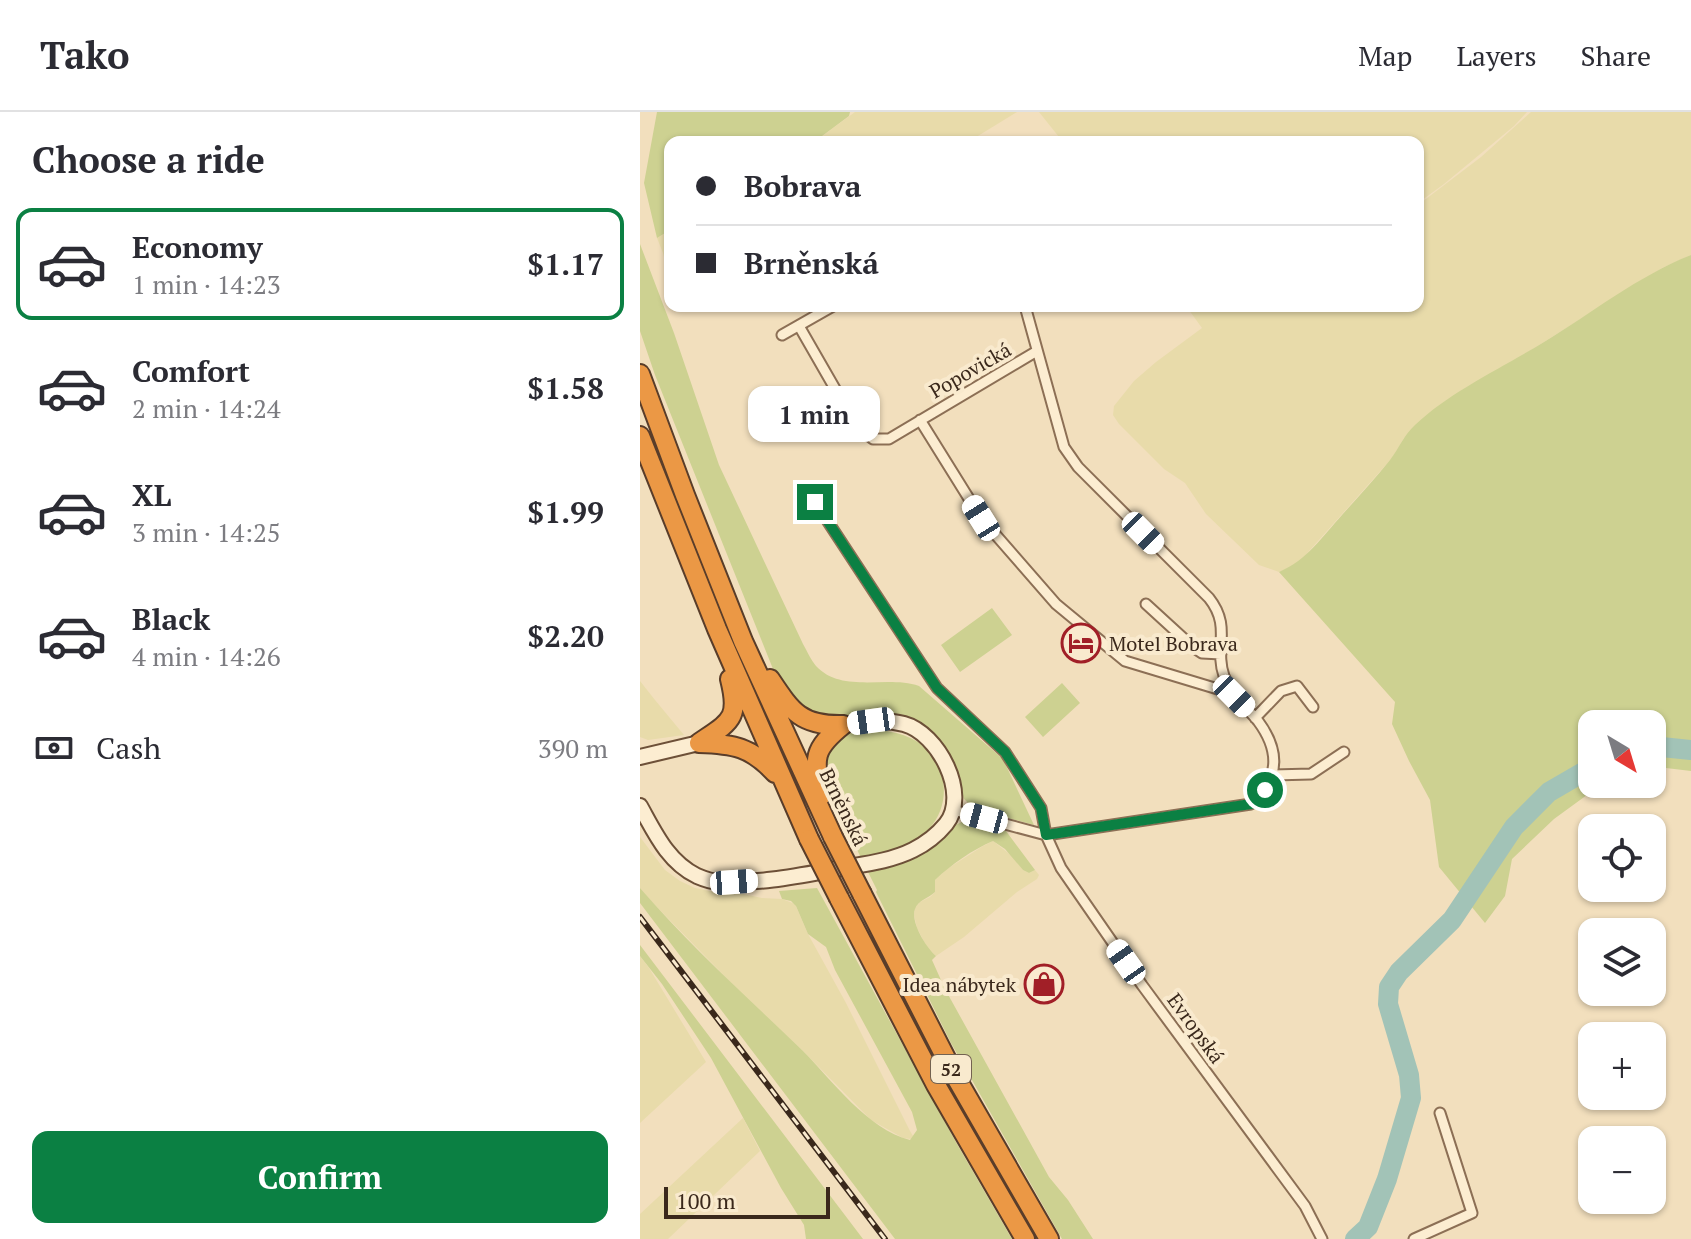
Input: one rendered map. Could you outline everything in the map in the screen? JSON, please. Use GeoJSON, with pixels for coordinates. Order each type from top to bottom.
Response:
{"type":"FeatureCollection","features":[{"type":"Feature","properties":{"kind":"highway","name":"Brněnská"},"geometry":{"type":"LineString","coordinates":[[640,374],[743,641],[833,837],[954,1074],[1049,1239]]}},
{"type":"Feature","properties":{"kind":"highway","name":"52"},"geometry":{"type":"LineString","coordinates":[[640,436],[717,629],[809,839],[936,1085],[1025,1239]]}},
{"type":"Feature","properties":{"kind":"highway"},"geometry":{"type":"LineString","coordinates":[[699,743],[725,725],[735,708],[717,629]]}},
{"type":"Feature","properties":{"kind":"highway"},"geometry":{"type":"LineString","coordinates":[[743,641],[782,698],[797,713],[817,724],[843,725]]}},
{"type":"Feature","properties":{"kind":"highway"},"geometry":{"type":"LineString","coordinates":[[833,837],[816,764],[822,744],[843,725]]}},
{"type":"Feature","properties":{"kind":"highway"},"geometry":{"type":"LineString","coordinates":[[699,743],[732,746],[752,753],[785,784]]}},
{"type":"Feature","properties":{"kind":"street"},"geometry":{"type":"LineString","coordinates":[[782,335],[823,312]]}},
{"type":"Feature","properties":{"kind":"street","name":"Popovická"},"geometry":{"type":"LineString","coordinates":[[1027,312],[1064,447],[1078,467],[1214,605],[1222,623],[1222,668],[1231,693],[1255,718],[1270,744],[1273,775]]}},
{"type":"Feature","properties":{"kind":"street","name":"Popovická"},"geometry":{"type":"LineString","coordinates":[[799,326],[857,427],[873,439],[889,439],[1037,351]]}},
{"type":"Feature","properties":{"kind":"street"},"geometry":{"type":"LineString","coordinates":[[920,420],[981,518],[1056,604],[1125,661],[1231,693]]}},
{"type":"Feature","properties":{"kind":"street"},"geometry":{"type":"LineString","coordinates":[[815,502],[937,688],[1005,752],[1041,808],[1046,835]]}},
{"type":"Feature","properties":{"kind":"street"},"geometry":{"type":"LineString","coordinates":[[1146,604],[1193,647],[1202,653],[1221,654]]}},
{"type":"Feature","properties":{"kind":"street"},"geometry":{"type":"LineString","coordinates":[[1255,718],[1281,691],[1297,686],[1313,707]]}},
{"type":"Feature","properties":{"kind":"street"},"geometry":{"type":"LineString","coordinates":[[640,806],[674,860],[694,875],[720,882],[780,878],[888,859],[928,841],[945,824],[953,810],[955,794],[947,767],[931,743],[923,734],[903,724],[883,721],[843,725]]}},
{"type":"Feature","properties":{"kind":"street"},"geometry":{"type":"LineString","coordinates":[[640,757],[699,743]]}},
{"type":"Feature","properties":{"kind":"street"},"geometry":{"type":"LineString","coordinates":[[953,810],[1046,835],[1251,804],[1265,790],[1273,775],[1311,774],[1344,752]]}},
{"type":"Feature","properties":{"kind":"street","name":"Evropská"},"geometry":{"type":"LineString","coordinates":[[1046,835],[1061,868],[1142,985],[1305,1206],[1322,1239]]}},
{"type":"Feature","properties":{"kind":"street"},"geometry":{"type":"LineString","coordinates":[[1414,1239],[1472,1213],[1440,1113]]}},
{"type":"Feature","properties":{"kind":"shaded area"},"geometry":{"type":"Polygon","coordinates":[[[855,112],[1017,112],[978,136],[822,136],[855,112]]]}},
{"type":"Feature","properties":{"kind":"shaded area"},"geometry":{"type":"Polygon","coordinates":[[[1039,112],[1527,112],[1424,199],[1424,136],[1058,136],[1039,112]]]}},
{"type":"Feature","properties":{"kind":"shaded area"},"geometry":{"type":"Polygon","coordinates":[[[1531,112],[1691,112],[1691,255],[1662,268],[1462,390],[1404,438],[1392,458],[1294,566],[1279,572],[1259,565],[1206,514],[1185,483],[1164,469],[1119,424],[1113,415],[1114,406],[1134,381],[1202,328],[1190,312],[1424,312],[1424,200],[1481,157],[1531,112]]]}},
{"type":"Feature","properties":{"kind":"shaded area"},"geometry":{"type":"Polygon","coordinates":[[[664,234],[664,257],[663,253],[657,238],[664,234]]]}},
{"type":"Feature","properties":{"kind":"shaded area"},"geometry":{"type":"Polygon","coordinates":[[[640,681],[684,735],[648,740],[640,737],[640,681]]]}},
{"type":"Feature","properties":{"kind":"shaded area"},"geometry":{"type":"Polygon","coordinates":[[[640,837],[665,870],[695,888],[782,899],[795,904],[913,1136],[911,1139],[903,1138],[871,1120],[652,902],[640,888],[640,837]]]}},
{"type":"Feature","properties":{"kind":"shaded area"},"geometry":{"type":"Polygon","coordinates":[[[993,841],[1012,856],[1023,870],[1029,873],[1035,870],[1039,875],[936,956],[929,951],[917,928],[915,908],[935,892],[935,880],[947,869],[993,841]]]}},
{"type":"Feature","properties":{"kind":"shaded area"},"geometry":{"type":"Polygon","coordinates":[[[640,956],[706,1062],[640,1123],[640,956]]]}},
{"type":"Feature","properties":{"kind":"shaded area"},"geometry":{"type":"Polygon","coordinates":[[[743,1118],[760,1151],[668,1239],[640,1239],[640,1214],[743,1118]]]}},
{"type":"Feature","properties":{"kind":"green space"},"geometry":{"type":"Polygon","coordinates":[[[657,112],[850,112],[822,136],[664,136],[664,234],[657,238],[644,183],[657,112]]]}},
{"type":"Feature","properties":{"kind":"green space"},"geometry":{"type":"Polygon","coordinates":[[[640,244],[719,465],[814,664],[827,674],[852,682],[893,682],[919,686],[1003,759],[1034,825],[975,809],[964,799],[955,767],[944,747],[871,715],[835,719],[809,714],[777,679],[640,331],[640,244]]]}},
{"type":"Feature","properties":{"kind":"green space"},"geometry":{"type":"Polygon","coordinates":[[[1691,255],[1691,771],[1666,768],[1666,710],[1578,710],[1578,798],[1583,798],[1554,819],[1512,859],[1505,896],[1485,923],[1439,867],[1430,800],[1392,724],[1395,702],[1279,572],[1314,547],[1384,467],[1411,429],[1429,413],[1671,264],[1691,255]]]}},
{"type":"Feature","properties":{"kind":"green space"},"geometry":{"type":"Polygon","coordinates":[[[992,608],[1012,635],[960,672],[941,645],[992,608]]]}},
{"type":"Feature","properties":{"kind":"green space"},"geometry":{"type":"Polygon","coordinates":[[[1062,683],[1080,703],[1043,737],[1025,717],[1062,683]]]}},
{"type":"Feature","properties":{"kind":"green space"},"geometry":{"type":"Polygon","coordinates":[[[847,731],[889,731],[918,742],[928,750],[941,771],[944,795],[937,819],[922,836],[898,849],[861,858],[822,780],[829,744],[847,731]]]}},
{"type":"Feature","properties":{"kind":"green space"},"geometry":{"type":"Polygon","coordinates":[[[966,820],[1006,831],[1035,870],[1029,873],[1023,870],[1005,849],[993,841],[962,858],[935,880],[935,892],[916,906],[917,927],[936,956],[932,960],[945,989],[1049,1177],[1093,1239],[1062,1239],[951,1043],[866,868],[966,820]]]}},
{"type":"Feature","properties":{"kind":"green space"},"geometry":{"type":"Polygon","coordinates":[[[640,888],[851,1102],[879,1126],[910,1140],[917,1130],[912,1112],[835,970],[826,947],[808,934],[796,906],[782,899],[779,891],[817,888],[1012,1239],[895,1239],[640,903],[640,888]]]}},
{"type":"Feature","properties":{"kind":"green space"},"geometry":{"type":"Polygon","coordinates":[[[640,945],[863,1239],[806,1239],[804,1225],[711,1058],[640,956],[640,945]]]}},
{"type":"Feature","properties":{"kind":"waterway"},"geometry":{"type":"LineString","coordinates":[[1666,747],[1691,750]]}},
{"type":"Feature","properties":{"kind":"waterway"},"geometry":{"type":"LineString","coordinates":[[1355,1239],[1368,1227],[1387,1179],[1411,1098],[1409,1075],[1388,1004],[1389,987],[1399,972],[1452,920],[1514,827],[1549,792],[1578,775]]}},
{"type":"Feature","properties":{"kind":"railway"},"geometry":{"type":"LineString","coordinates":[[640,917],[885,1239]]}},
{"type":"Feature","properties":{"kind":"place","name":"Motel Bobrava"},"geometry":{"type":"Point","coordinates":[1081,643]}},
{"type":"Feature","properties":{"kind":"place","name":"Idea nábytek"},"geometry":{"type":"Point","coordinates":[1044,984]}},
{"type":"Feature","properties":{"kind":"route"},"geometry":{"type":"LineString","coordinates":[[815,502],[937,688],[1005,752],[1041,808],[1046,835],[1251,804],[1265,790]]}}]}
